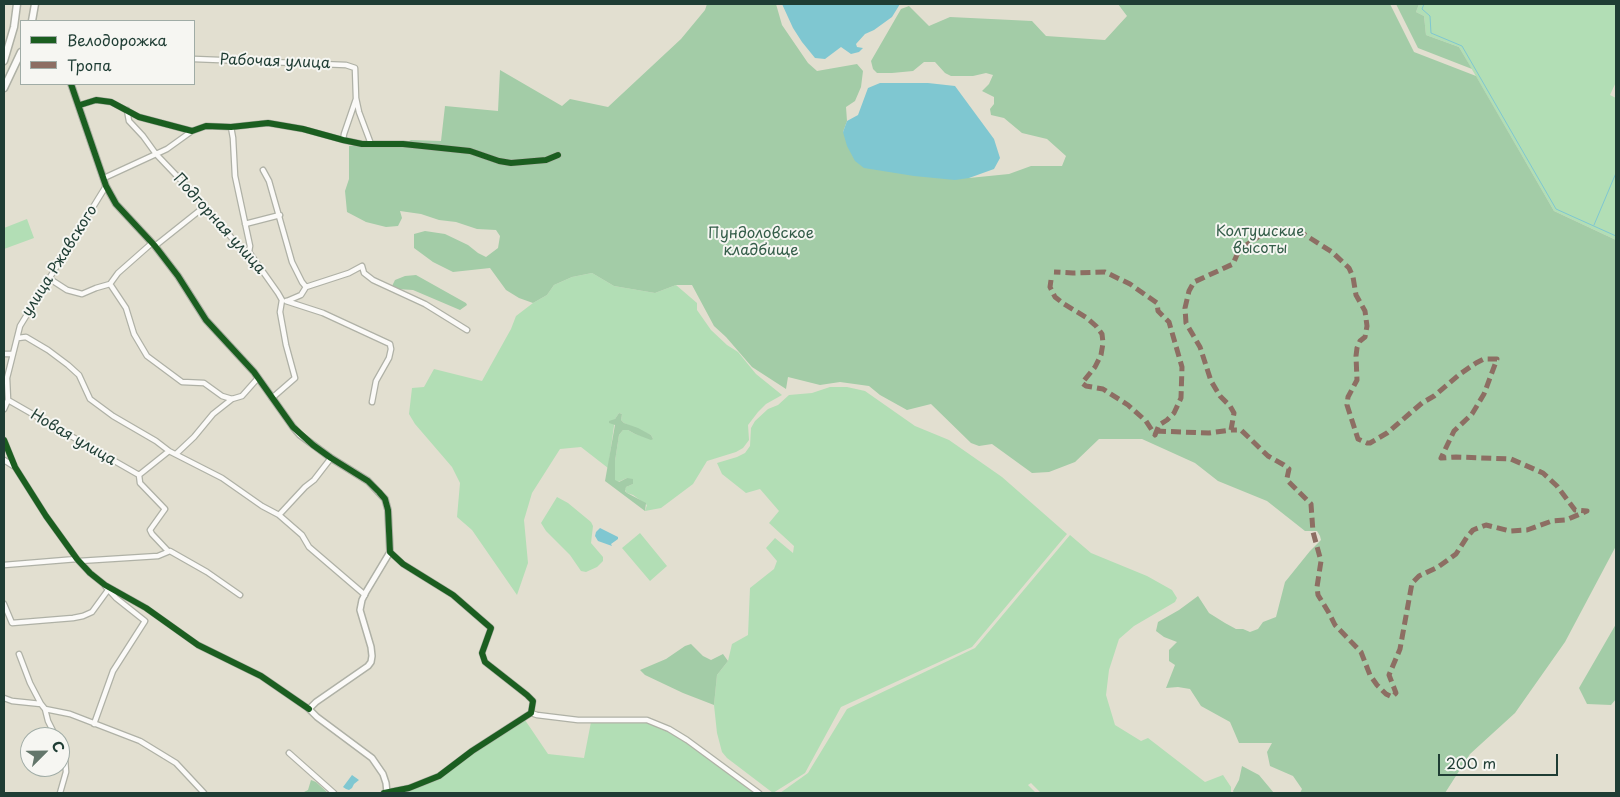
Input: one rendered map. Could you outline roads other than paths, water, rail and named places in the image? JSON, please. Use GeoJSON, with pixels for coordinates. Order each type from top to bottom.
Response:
{"type":"FeatureCollection","features":[{"type":"Feature","properties":{"kind":"main road"},"geometry":{"type":"LineString","coordinates":[[4,61],[14,27],[17,4]]}},
{"type":"Feature","properties":{"kind":"main road"},"geometry":{"type":"LineString","coordinates":[[32,20],[34,4]]}},
{"type":"Feature","properties":{"kind":"main road"},"geometry":{"type":"LineString","coordinates":[[4,88],[20,56]]}},
{"type":"Feature","properties":{"kind":"street","name":"Рабочая улица"},"geometry":{"type":"LineString","coordinates":[[195,59],[346,65],[355,68],[356,98]]}},
{"type":"Feature","properties":{"kind":"street"},"geometry":{"type":"LineString","coordinates":[[71,85],[80,105],[106,186],[123,213],[153,244],[178,276],[206,320],[258,378],[293,427],[331,458],[368,481],[385,499],[388,510],[390,552],[364,595],[360,610],[371,647],[371,662],[309,709]]}},
{"type":"Feature","properties":{"kind":"street"},"geometry":{"type":"LineString","coordinates":[[344,140],[344,134],[356,98]]}},
{"type":"Feature","properties":{"kind":"street"},"geometry":{"type":"LineString","coordinates":[[356,98],[371,144]]}},
{"type":"Feature","properties":{"kind":"street"},"geometry":{"type":"LineString","coordinates":[[80,105],[96,100],[111,102],[139,117],[192,131]]}},
{"type":"Feature","properties":{"kind":"street","name":"Подгорная улица"},"geometry":{"type":"LineString","coordinates":[[127,110],[129,121],[156,154],[242,250],[249,252],[284,301]]}},
{"type":"Feature","properties":{"kind":"street"},"geometry":{"type":"LineString","coordinates":[[104,178],[156,154],[192,131],[206,126],[284,125],[303,128],[344,140],[371,144],[403,144],[470,150],[499,161],[511,163],[546,160],[558,155]]}},
{"type":"Feature","properties":{"kind":"street"},"geometry":{"type":"LineString","coordinates":[[231,127],[235,176],[246,224],[250,246],[249,252]]}},
{"type":"Feature","properties":{"kind":"street"},"geometry":{"type":"LineString","coordinates":[[263,170],[269,181],[280,215],[292,262],[306,287]]}},
{"type":"Feature","properties":{"kind":"street","name":"улица Ржавского"},"geometry":{"type":"LineString","coordinates":[[8,400],[7,378],[20,326],[106,186]]}},
{"type":"Feature","properties":{"kind":"street"},"geometry":{"type":"LineString","coordinates":[[50,279],[67,290],[82,294],[110,284],[118,273],[153,244],[204,207]]}},
{"type":"Feature","properties":{"kind":"street"},"geometry":{"type":"LineString","coordinates":[[246,224],[280,215]]}},
{"type":"Feature","properties":{"kind":"street"},"geometry":{"type":"LineString","coordinates":[[284,301],[301,295],[306,287],[362,266],[364,273],[374,280],[426,304],[467,330]]}},
{"type":"Feature","properties":{"kind":"street"},"geometry":{"type":"LineString","coordinates":[[110,284],[126,308],[134,334],[148,356],[182,382],[204,383],[222,396],[232,400]]}},
{"type":"Feature","properties":{"kind":"street"},"geometry":{"type":"LineString","coordinates":[[272,398],[295,378],[280,312],[284,301]]}},
{"type":"Feature","properties":{"kind":"street"},"geometry":{"type":"LineString","coordinates":[[284,301],[323,313],[390,344],[389,358],[376,380],[372,402]]}},
{"type":"Feature","properties":{"kind":"street"},"geometry":{"type":"LineString","coordinates":[[18,338],[26,338],[48,350],[79,375],[90,399],[113,416],[156,441],[169,451],[222,478],[278,515],[302,535],[309,548],[364,595]]}},
{"type":"Feature","properties":{"kind":"street"},"geometry":{"type":"LineString","coordinates":[[4,354],[12,354]]}},
{"type":"Feature","properties":{"kind":"street"},"geometry":{"type":"LineString","coordinates":[[176,454],[194,437],[213,414],[232,400],[242,396],[258,378]]}},
{"type":"Feature","properties":{"kind":"street"},"geometry":{"type":"LineString","coordinates":[[4,410],[8,400]]}},
{"type":"Feature","properties":{"kind":"street","name":"Новая улица"},"geometry":{"type":"LineString","coordinates":[[8,400],[138,475]]}},
{"type":"Feature","properties":{"kind":"street"},"geometry":{"type":"LineString","coordinates":[[4,440],[15,467],[46,516],[78,560],[116,598],[145,621],[113,671],[94,724]]}},
{"type":"Feature","properties":{"kind":"street"},"geometry":{"type":"LineString","coordinates":[[169,451],[138,475],[140,483],[165,508],[150,530],[168,551],[207,572],[240,595]]}},
{"type":"Feature","properties":{"kind":"street"},"geometry":{"type":"LineString","coordinates":[[278,515],[314,480],[331,458]]}},
{"type":"Feature","properties":{"kind":"street"},"geometry":{"type":"LineString","coordinates":[[4,460],[15,467]]}},
{"type":"Feature","properties":{"kind":"street"},"geometry":{"type":"LineString","coordinates":[[4,565],[158,556],[168,551]]}},
{"type":"Feature","properties":{"kind":"street"},"geometry":{"type":"LineString","coordinates":[[390,552],[403,564],[452,595],[491,628],[482,653],[485,662],[527,694],[533,701],[531,713]]}},
{"type":"Feature","properties":{"kind":"street"},"geometry":{"type":"LineString","coordinates":[[104,585],[146,608],[198,645],[261,676],[309,709],[372,758],[383,774],[386,783],[386,793],[401,790],[439,776],[478,747],[531,713],[578,720],[648,720],[687,740],[759,793]]}},
{"type":"Feature","properties":{"kind":"street"},"geometry":{"type":"LineString","coordinates":[[4,604],[12,623],[73,618],[92,612],[108,590]]}},
{"type":"Feature","properties":{"kind":"street"},"geometry":{"type":"LineString","coordinates":[[19,654],[30,683],[45,709],[51,727]]}},
{"type":"Feature","properties":{"kind":"street"},"geometry":{"type":"LineString","coordinates":[[4,698],[12,701],[41,704]]}},
{"type":"Feature","properties":{"kind":"street"},"geometry":{"type":"LineString","coordinates":[[45,709],[70,714],[149,746],[176,763],[204,793]]}},
{"type":"Feature","properties":{"kind":"street"},"geometry":{"type":"LineString","coordinates":[[289,753],[334,793]]}},
{"type":"Feature","properties":{"kind":"street"},"geometry":{"type":"LineString","coordinates":[[60,793],[65,777]]}},
{"type":"Feature","properties":{"kind":"water"},"geometry":{"type":"Polygon","coordinates":[[[782,4],[900,4],[892,17],[865,34],[856,44],[857,47],[863,48],[859,52],[851,54],[841,47],[825,59],[815,58],[802,42],[782,4]]]}},
{"type":"Feature","properties":{"kind":"water"},"geometry":{"type":"Polygon","coordinates":[[[880,83],[928,83],[955,86],[994,139],[1000,158],[994,169],[969,178],[955,180],[864,168],[855,161],[847,146],[843,132],[847,121],[858,115],[868,88],[880,83]]]}},
{"type":"Feature","properties":{"kind":"water"},"geometry":{"type":"Polygon","coordinates":[[[600,528],[618,537],[611,544],[612,546],[598,541],[595,536],[600,528]]]}},
{"type":"Feature","properties":{"kind":"water"},"geometry":{"type":"Polygon","coordinates":[[[352,775],[359,780],[349,790],[343,787],[352,775]]]}},
{"type":"Feature","properties":{"kind":"waterway"},"geometry":{"type":"LineString","coordinates":[[1424,4],[1422,9],[1430,16],[1431,33],[1462,46],[1556,209],[1616,236]]}},
{"type":"Feature","properties":{"kind":"waterway"},"geometry":{"type":"LineString","coordinates":[[1594,225],[1616,173]]}},
{"type":"Feature","properties":{"kind":"park label","name":"Колтушские высоты"},"geometry":{"type":"Point","coordinates":[1260,240]}},
{"type":"Feature","properties":{"kind":"park label","name":"Пундоловское кладбище"},"geometry":{"type":"Point","coordinates":[761,242]}}]}
